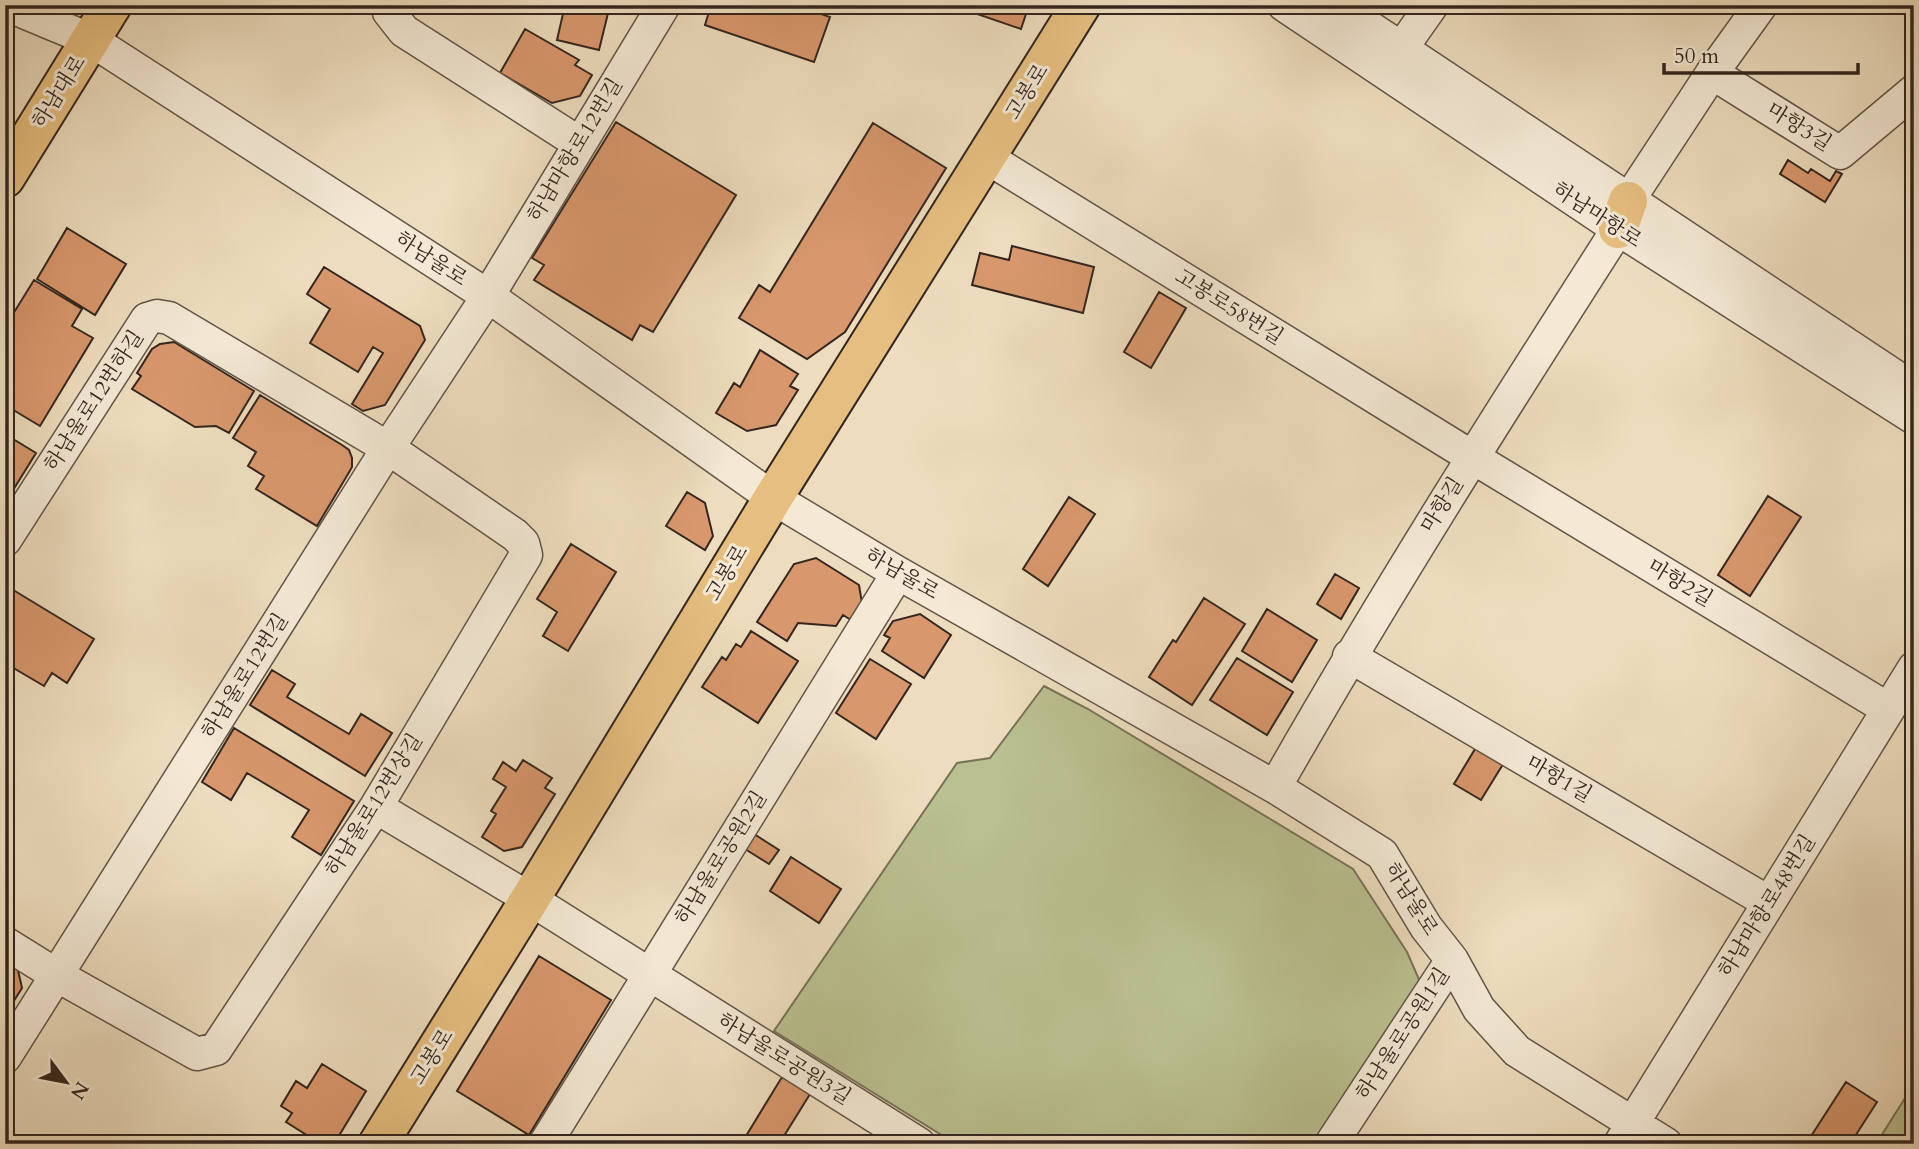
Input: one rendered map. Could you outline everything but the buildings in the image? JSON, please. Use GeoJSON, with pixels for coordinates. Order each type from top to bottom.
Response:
{"type":"FeatureCollection","features":[{"type":"Feature","properties":{"kind":"main road","name":"하남대로"},"geometry":{"type":"LineString","coordinates":[[5,178],[112,5]]}},
{"type":"Feature","properties":{"kind":"main road","name":"고봉로"},"geometry":{"type":"LineString","coordinates":[[378,1144],[773,498],[1081,5]]}},
{"type":"Feature","properties":{"kind":"street","name":"하남울로"},"geometry":{"type":"LineString","coordinates":[[7,5],[91,40],[488,296],[773,498],[898,573],[1275,787],[1382,854],[1426,927],[1452,960],[1479,1009],[1517,1051],[1627,1134],[1666,1144]]}},
{"type":"Feature","properties":{"kind":"street"},"geometry":{"type":"LineString","coordinates":[[390,5],[389,12],[404,32],[579,143]]}},
{"type":"Feature","properties":{"kind":"street","name":"하남마항로12번길"},"geometry":{"type":"LineString","coordinates":[[488,296],[664,5]]}},
{"type":"Feature","properties":{"kind":"street","name":"하남마항로"},"geometry":{"type":"LineString","coordinates":[[1284,5],[1623,215],[1914,389]]}},
{"type":"Feature","properties":{"kind":"street","name":"하남마항로"},"geometry":{"type":"LineString","coordinates":[[1336,5],[1401,49],[1623,215],[1914,418]]}},
{"type":"Feature","properties":{"kind":"street"},"geometry":{"type":"LineString","coordinates":[[1401,49],[1432,5]]}},
{"type":"Feature","properties":{"kind":"street","name":"마항길"},"geometry":{"type":"LineString","coordinates":[[1275,787],[1349,656],[1472,457],[1712,73],[1761,5]]}},
{"type":"Feature","properties":{"kind":"street","name":"마항3길"},"geometry":{"type":"LineString","coordinates":[[1712,73],[1840,153],[1914,91]]}},
{"type":"Feature","properties":{"kind":"street","name":"고봉로58번길"},"geometry":{"type":"LineString","coordinates":[[986,157],[1472,457]]}},
{"type":"Feature","properties":{"kind":"street","name":"하남울로12번길"},"geometry":{"type":"LineString","coordinates":[[5,1058],[388,448],[488,296]]}},
{"type":"Feature","properties":{"kind":"street","name":"하남울로12번하길"},"geometry":{"type":"LineString","coordinates":[[5,540],[147,319],[158,316],[169,318],[388,448]]}},
{"type":"Feature","properties":{"kind":"street","name":"하남울로12번상길"},"geometry":{"type":"LineString","coordinates":[[58,976],[197,1054],[216,1049],[376,807],[526,555],[523,543],[514,534],[388,448]]}},
{"type":"Feature","properties":{"kind":"street","name":"마항2길"},"geometry":{"type":"LineString","coordinates":[[1472,457],[1888,709]]}},
{"type":"Feature","properties":{"kind":"street","name":"하남울로공원2길"},"geometry":{"type":"LineString","coordinates":[[548,1143],[898,573]]}},
{"type":"Feature","properties":{"kind":"street","name":"마항1길"},"geometry":{"type":"LineString","coordinates":[[1349,656],[1768,902]]}},
{"type":"Feature","properties":{"kind":"street","name":"하남마항로48번길"},"geometry":{"type":"LineString","coordinates":[[1627,1134],[1914,668]]}},
{"type":"Feature","properties":{"kind":"street","name":"하남울로공원3길"},"geometry":{"type":"LineString","coordinates":[[376,807],[530,899],[919,1144]]}},
{"type":"Feature","properties":{"kind":"street"},"geometry":{"type":"LineString","coordinates":[[5,943],[58,976]]}},
{"type":"Feature","properties":{"kind":"street","name":"하남울로공원1길"},"geometry":{"type":"LineString","coordinates":[[1331,1144],[1452,960]]}},
{"type":"Feature","properties":{"kind":"green space"},"geometry":{"type":"Polygon","coordinates":[[[1044,686],[1088,709],[1353,869],[1407,952],[1421,984],[1318,1144],[956,1144],[774,1031],[957,763],[990,758],[1044,686]]]}},
{"type":"Feature","properties":{"kind":"green space"},"geometry":{"type":"Polygon","coordinates":[[[1914,1084],[1914,1144],[1876,1144],[1914,1084]]]}}]}
